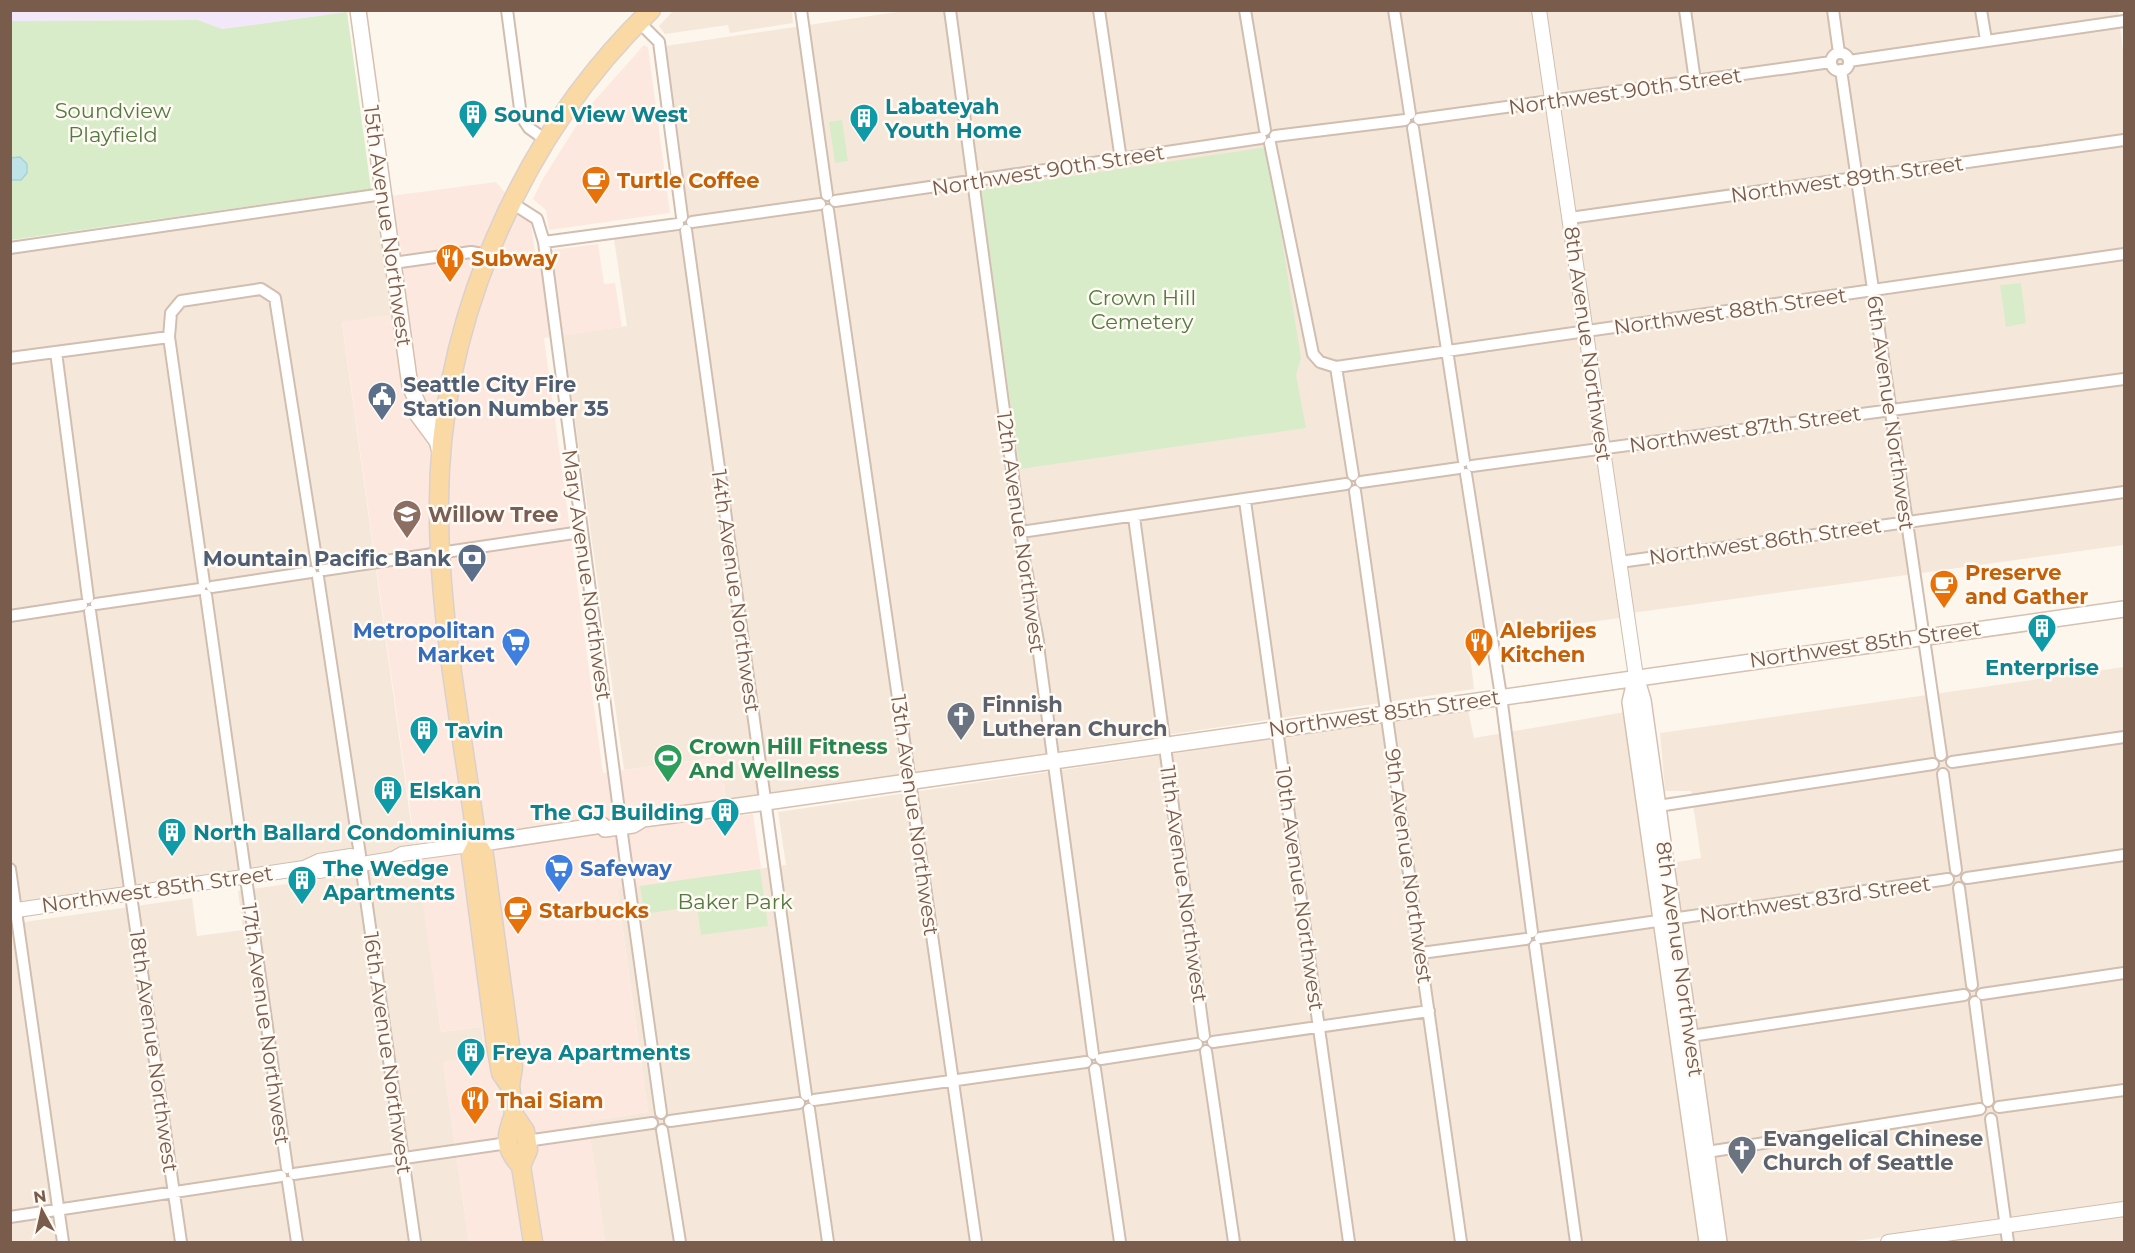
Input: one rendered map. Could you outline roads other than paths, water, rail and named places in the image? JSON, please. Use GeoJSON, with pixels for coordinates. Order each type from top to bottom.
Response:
{"type":"FeatureCollection","features":[{"type":"Feature","properties":{"kind":"main road","name":"15th Avenue Northwest"},"geometry":{"type":"LineString","coordinates":[[358,10],[410,386],[421,411],[445,424]]}},
{"type":"Feature","properties":{"kind":"main road"},"geometry":{"type":"LineString","coordinates":[[533,1242],[521,1166],[510,1154],[517,1142],[507,1132],[514,1114],[510,1086],[513,1067],[484,855],[477,844],[446,622],[440,553],[439,502],[445,424],[460,348],[489,255],[512,203],[547,141],[594,74],[645,16]]}},
{"type":"Feature","properties":{"kind":"main road"},"geometry":{"type":"LineString","coordinates":[[410,386],[414,410],[437,441],[442,457]]}},
{"type":"Feature","properties":{"kind":"main road","name":"Northwest 85th Street"},"geometry":{"type":"LineString","coordinates":[[477,844],[602,825],[605,829],[633,816],[643,819],[1924,635],[2124,609]]}},
{"type":"Feature","properties":{"kind":"main road","name":"8th Avenue Northwest"},"geometry":{"type":"LineString","coordinates":[[1636,676],[1643,700],[1658,806],[1667,920],[1707,1242]]}},
{"type":"Feature","properties":{"kind":"main road","name":"8th Avenue Northwest"},"geometry":{"type":"LineString","coordinates":[[1636,676],[1630,702],[1667,920],[1691,1036],[1719,1242]]}},
{"type":"Feature","properties":{"kind":"main road"},"geometry":{"type":"LineString","coordinates":[[477,844],[471,856],[493,1019],[501,1073],[510,1086]]}},
{"type":"Feature","properties":{"kind":"main road"},"geometry":{"type":"LineString","coordinates":[[493,1019],[498,1020],[503,1042],[510,1047]]}},
{"type":"Feature","properties":{"kind":"street"},"geometry":{"type":"LineString","coordinates":[[507,10],[521,116],[529,128],[547,141]]}},
{"type":"Feature","properties":{"kind":"street","name":"13th Avenue Northwest"},"geometry":{"type":"LineString","coordinates":[[801,10],[976,1242]]}},
{"type":"Feature","properties":{"kind":"street","name":"12th Avenue Northwest"},"geometry":{"type":"LineString","coordinates":[[950,10],[1025,566],[1032,586],[1031,609],[1039,635],[1039,653],[1052,760],[1120,1242]]}},
{"type":"Feature","properties":{"kind":"street"},"geometry":{"type":"LineString","coordinates":[[1099,10],[1121,160]]}},
{"type":"Feature","properties":{"kind":"street"},"geometry":{"type":"LineString","coordinates":[[1245,10],[1268,137],[1313,354],[1320,362],[1336,367]]}},
{"type":"Feature","properties":{"kind":"street"},"geometry":{"type":"LineString","coordinates":[[1394,10],[1501,696],[1576,1242]]}},
{"type":"Feature","properties":{"kind":"street","name":"8th Avenue Northwest"},"geometry":{"type":"LineString","coordinates":[[1539,10],[1636,676]]}},
{"type":"Feature","properties":{"kind":"street"},"geometry":{"type":"LineString","coordinates":[[1685,10],[1695,81]]}},
{"type":"Feature","properties":{"kind":"street"},"geometry":{"type":"LineString","coordinates":[[1833,10],[1839,53]]}},
{"type":"Feature","properties":{"kind":"street"},"geometry":{"type":"LineString","coordinates":[[1981,10],[1986,40]]}},
{"type":"Feature","properties":{"kind":"street","name":"14th Avenue Northwest"},"geometry":{"type":"LineString","coordinates":[[645,16],[659,42],[828,1242]]}},
{"type":"Feature","properties":{"kind":"street"},"geometry":{"type":"LineString","coordinates":[[1849,61],[2124,21]]}},
{"type":"Feature","properties":{"kind":"street"},"geometry":{"type":"LineString","coordinates":[[1839,53],[1847,56],[1849,61],[1848,67],[1841,70],[1834,69],[1831,62],[1833,56],[1839,53]]}},
{"type":"Feature","properties":{"kind":"street","name":"Northwest 90th Street"},"geometry":{"type":"LineString","coordinates":[[544,242],[972,182],[1268,137],[1411,120],[1831,62]]}},
{"type":"Feature","properties":{"kind":"street","name":"6th Avenue Northwest"},"geometry":{"type":"LineString","coordinates":[[1841,70],[1941,755]]}},
{"type":"Feature","properties":{"kind":"street","name":"Northwest 89th Street"},"geometry":{"type":"LineString","coordinates":[[1570,218],[2124,140]]}},
{"type":"Feature","properties":{"kind":"street"},"geometry":{"type":"LineString","coordinates":[[10,248],[383,194]]}},
{"type":"Feature","properties":{"kind":"street","name":"Mary Avenue Northwest"},"geometry":{"type":"LineString","coordinates":[[512,203],[537,219],[544,242],[620,823],[661,1113]]}},
{"type":"Feature","properties":{"kind":"street"},"geometry":{"type":"LineString","coordinates":[[393,263],[471,252],[489,255]]}},
{"type":"Feature","properties":{"kind":"street","name":"Northwest 88th Street"},"geometry":{"type":"LineString","coordinates":[[1336,367],[2124,254]]}},
{"type":"Feature","properties":{"kind":"street","name":"16th Avenue Northwest"},"geometry":{"type":"LineString","coordinates":[[171,313],[174,307],[186,299],[261,289],[272,294],[277,302],[415,1242]]}},
{"type":"Feature","properties":{"kind":"street","name":"17th Avenue Northwest"},"geometry":{"type":"LineString","coordinates":[[171,313],[169,337],[297,1242]]}},
{"type":"Feature","properties":{"kind":"street"},"geometry":{"type":"LineString","coordinates":[[10,357],[169,337]]}},
{"type":"Feature","properties":{"kind":"street","name":"18th Avenue Northwest"},"geometry":{"type":"LineString","coordinates":[[56,352],[89,605],[181,1242]]}},
{"type":"Feature","properties":{"kind":"street","name":"9th Avenue Northwest"},"geometry":{"type":"LineString","coordinates":[[1336,367],[1461,1242]]}},
{"type":"Feature","properties":{"kind":"street","name":"Northwest 87th Street"},"geometry":{"type":"LineString","coordinates":[[1021,532],[1465,467],[2124,379]]}},
{"type":"Feature","properties":{"kind":"street","name":"Northwest 86th Street"},"geometry":{"type":"LineString","coordinates":[[1620,562],[1907,520],[2124,492]]}},
{"type":"Feature","properties":{"kind":"street","name":"10th Avenue Northwest"},"geometry":{"type":"LineString","coordinates":[[1245,501],[1349,1242]]}},
{"type":"Feature","properties":{"kind":"street","name":"11th Avenue Northwest"},"geometry":{"type":"LineString","coordinates":[[1134,517],[1234,1242]]}},
{"type":"Feature","properties":{"kind":"street"},"geometry":{"type":"LineString","coordinates":[[10,616],[206,589],[581,532]]}},
{"type":"Feature","properties":{"kind":"street"},"geometry":{"type":"LineString","coordinates":[[1952,762],[2124,737]]}},
{"type":"Feature","properties":{"kind":"street"},"geometry":{"type":"LineString","coordinates":[[1941,755],[1946,755],[1952,762],[1951,770],[1943,774],[1935,771],[1934,759],[1941,755]]}},
{"type":"Feature","properties":{"kind":"street"},"geometry":{"type":"LineString","coordinates":[[1658,806],[1933,764]]}},
{"type":"Feature","properties":{"kind":"street"},"geometry":{"type":"LineString","coordinates":[[1943,774],[1956,870]]}},
{"type":"Feature","properties":{"kind":"street","name":"Northwest 85th Street"},"geometry":{"type":"LineString","coordinates":[[13,910],[304,868],[319,871],[360,860],[393,859],[402,854],[477,844]]}},
{"type":"Feature","properties":{"kind":"street"},"geometry":{"type":"LineString","coordinates":[[1966,878],[2124,855]]}},
{"type":"Feature","properties":{"kind":"street"},"geometry":{"type":"LineString","coordinates":[[10,869],[13,910],[63,1242]]}},
{"type":"Feature","properties":{"kind":"street"},"geometry":{"type":"LineString","coordinates":[[1956,870],[1963,872],[1966,878],[1964,885],[1959,888],[1950,885],[1948,879],[1950,874],[1956,870]]}},
{"type":"Feature","properties":{"kind":"street","name":"Northwest 83rd Street"},"geometry":{"type":"LineString","coordinates":[[1421,953],[1948,879]]}},
{"type":"Feature","properties":{"kind":"street"},"geometry":{"type":"LineString","coordinates":[[1959,888],[1972,985]]}},
{"type":"Feature","properties":{"kind":"street"},"geometry":{"type":"LineString","coordinates":[[1988,1101],[1978,998],[1978,987],[1972,985],[1966,988],[1964,995],[1968,1001],[1978,998],[2124,973]]}},
{"type":"Feature","properties":{"kind":"street"},"geometry":{"type":"LineString","coordinates":[[1691,1036],[1964,995]]}},
{"type":"Feature","properties":{"kind":"street"},"geometry":{"type":"LineString","coordinates":[[670,1121],[1429,1011]]}},
{"type":"Feature","properties":{"kind":"street"},"geometry":{"type":"LineString","coordinates":[[1999,1107],[2124,1090]]}},
{"type":"Feature","properties":{"kind":"street"},"geometry":{"type":"LineString","coordinates":[[1980,1109],[1983,1103],[1988,1101],[1994,1102],[1999,1107]]}},
{"type":"Feature","properties":{"kind":"street"},"geometry":{"type":"LineString","coordinates":[[1980,1109],[1984,1117],[1991,1119],[1997,1115],[1999,1107]]}},
{"type":"Feature","properties":{"kind":"street"},"geometry":{"type":"LineString","coordinates":[[1707,1152],[1980,1109]]}},
{"type":"Feature","properties":{"kind":"street"},"geometry":{"type":"LineString","coordinates":[[661,1113],[668,1115],[670,1121],[669,1126],[663,1131],[656,1129],[652,1123],[654,1116],[661,1113]]}},
{"type":"Feature","properties":{"kind":"street"},"geometry":{"type":"LineString","coordinates":[[1991,1119],[2008,1242]]}},
{"type":"Feature","properties":{"kind":"street"},"geometry":{"type":"LineString","coordinates":[[10,1216],[652,1123]]}},
{"type":"Feature","properties":{"kind":"street"},"geometry":{"type":"LineString","coordinates":[[663,1131],[680,1242]]}},
{"type":"Feature","properties":{"kind":"street"},"geometry":{"type":"LineString","coordinates":[[1888,1242],[2124,1209]]}},
{"type":"Feature","properties":{"kind":"water"},"geometry":{"type":"Polygon","coordinates":[[[20,157],[27,164],[27,173],[21,180],[11,180],[11,158],[20,157]]]}},
{"type":"Feature","properties":{"kind":"place","name":"Sound View West"},"geometry":{"type":"Point","coordinates":[473,140]}},
{"type":"Feature","properties":{"kind":"place","name":"Labateyah Youth Home"},"geometry":{"type":"Point","coordinates":[864,144]}},
{"type":"Feature","properties":{"kind":"place","name":"Turtle Coffee"},"geometry":{"type":"Point","coordinates":[596,206]}},
{"type":"Feature","properties":{"kind":"place","name":"Subway"},"geometry":{"type":"Point","coordinates":[450,284]}},
{"type":"Feature","properties":{"kind":"place","name":"Seattle City Fire Station Number 35"},"geometry":{"type":"Point","coordinates":[382,422]}},
{"type":"Feature","properties":{"kind":"place","name":"Willow Tree"},"geometry":{"type":"Point","coordinates":[407,540]}},
{"type":"Feature","properties":{"kind":"place","name":"Mountain Pacific Bank"},"geometry":{"type":"Point","coordinates":[472,584]}},
{"type":"Feature","properties":{"kind":"place","name":"Preserve and Gather"},"geometry":{"type":"Point","coordinates":[1944,610]}},
{"type":"Feature","properties":{"kind":"place","name":"Enterprise"},"geometry":{"type":"Point","coordinates":[2042,654]}},
{"type":"Feature","properties":{"kind":"place","name":"Metropolitan Market"},"geometry":{"type":"Point","coordinates":[516,668]}},
{"type":"Feature","properties":{"kind":"place","name":"Alebrijes Kitchen"},"geometry":{"type":"Point","coordinates":[1479,668]}},
{"type":"Feature","properties":{"kind":"place","name":"Finnish Lutheran Church"},"geometry":{"type":"Point","coordinates":[961,742]}},
{"type":"Feature","properties":{"kind":"place","name":"Tavin"},"geometry":{"type":"Point","coordinates":[424,756]}},
{"type":"Feature","properties":{"kind":"place","name":"Crown Hill Fitness And Wellness"},"geometry":{"type":"Point","coordinates":[668,784]}},
{"type":"Feature","properties":{"kind":"place","name":"Elskan"},"geometry":{"type":"Point","coordinates":[388,816]}},
{"type":"Feature","properties":{"kind":"place","name":"The GJ Building"},"geometry":{"type":"Point","coordinates":[725,838]}},
{"type":"Feature","properties":{"kind":"place","name":"North Ballard Condominiums"},"geometry":{"type":"Point","coordinates":[172,858]}},
{"type":"Feature","properties":{"kind":"place","name":"Safeway"},"geometry":{"type":"Point","coordinates":[559,894]}},
{"type":"Feature","properties":{"kind":"place","name":"The Wedge Apartments"},"geometry":{"type":"Point","coordinates":[302,906]}},
{"type":"Feature","properties":{"kind":"place","name":"Starbucks"},"geometry":{"type":"Point","coordinates":[518,936]}},
{"type":"Feature","properties":{"kind":"place","name":"Freya Apartments"},"geometry":{"type":"Point","coordinates":[471,1078]}},
{"type":"Feature","properties":{"kind":"place","name":"Thai Siam"},"geometry":{"type":"Point","coordinates":[475,1126]}},
{"type":"Feature","properties":{"kind":"place","name":"Evangelical Chinese Church of Seattle"},"geometry":{"type":"Point","coordinates":[1742,1176]}},
{"type":"Feature","properties":{"kind":"park label","name":"Soundview Playfield"},"geometry":{"type":"Point","coordinates":[113,122]}},
{"type":"Feature","properties":{"kind":"park label","name":"Crown Hill Cemetery"},"geometry":{"type":"Point","coordinates":[1142,309]}},
{"type":"Feature","properties":{"kind":"park label","name":"Baker Park"},"geometry":{"type":"Point","coordinates":[735,901]}}]}
